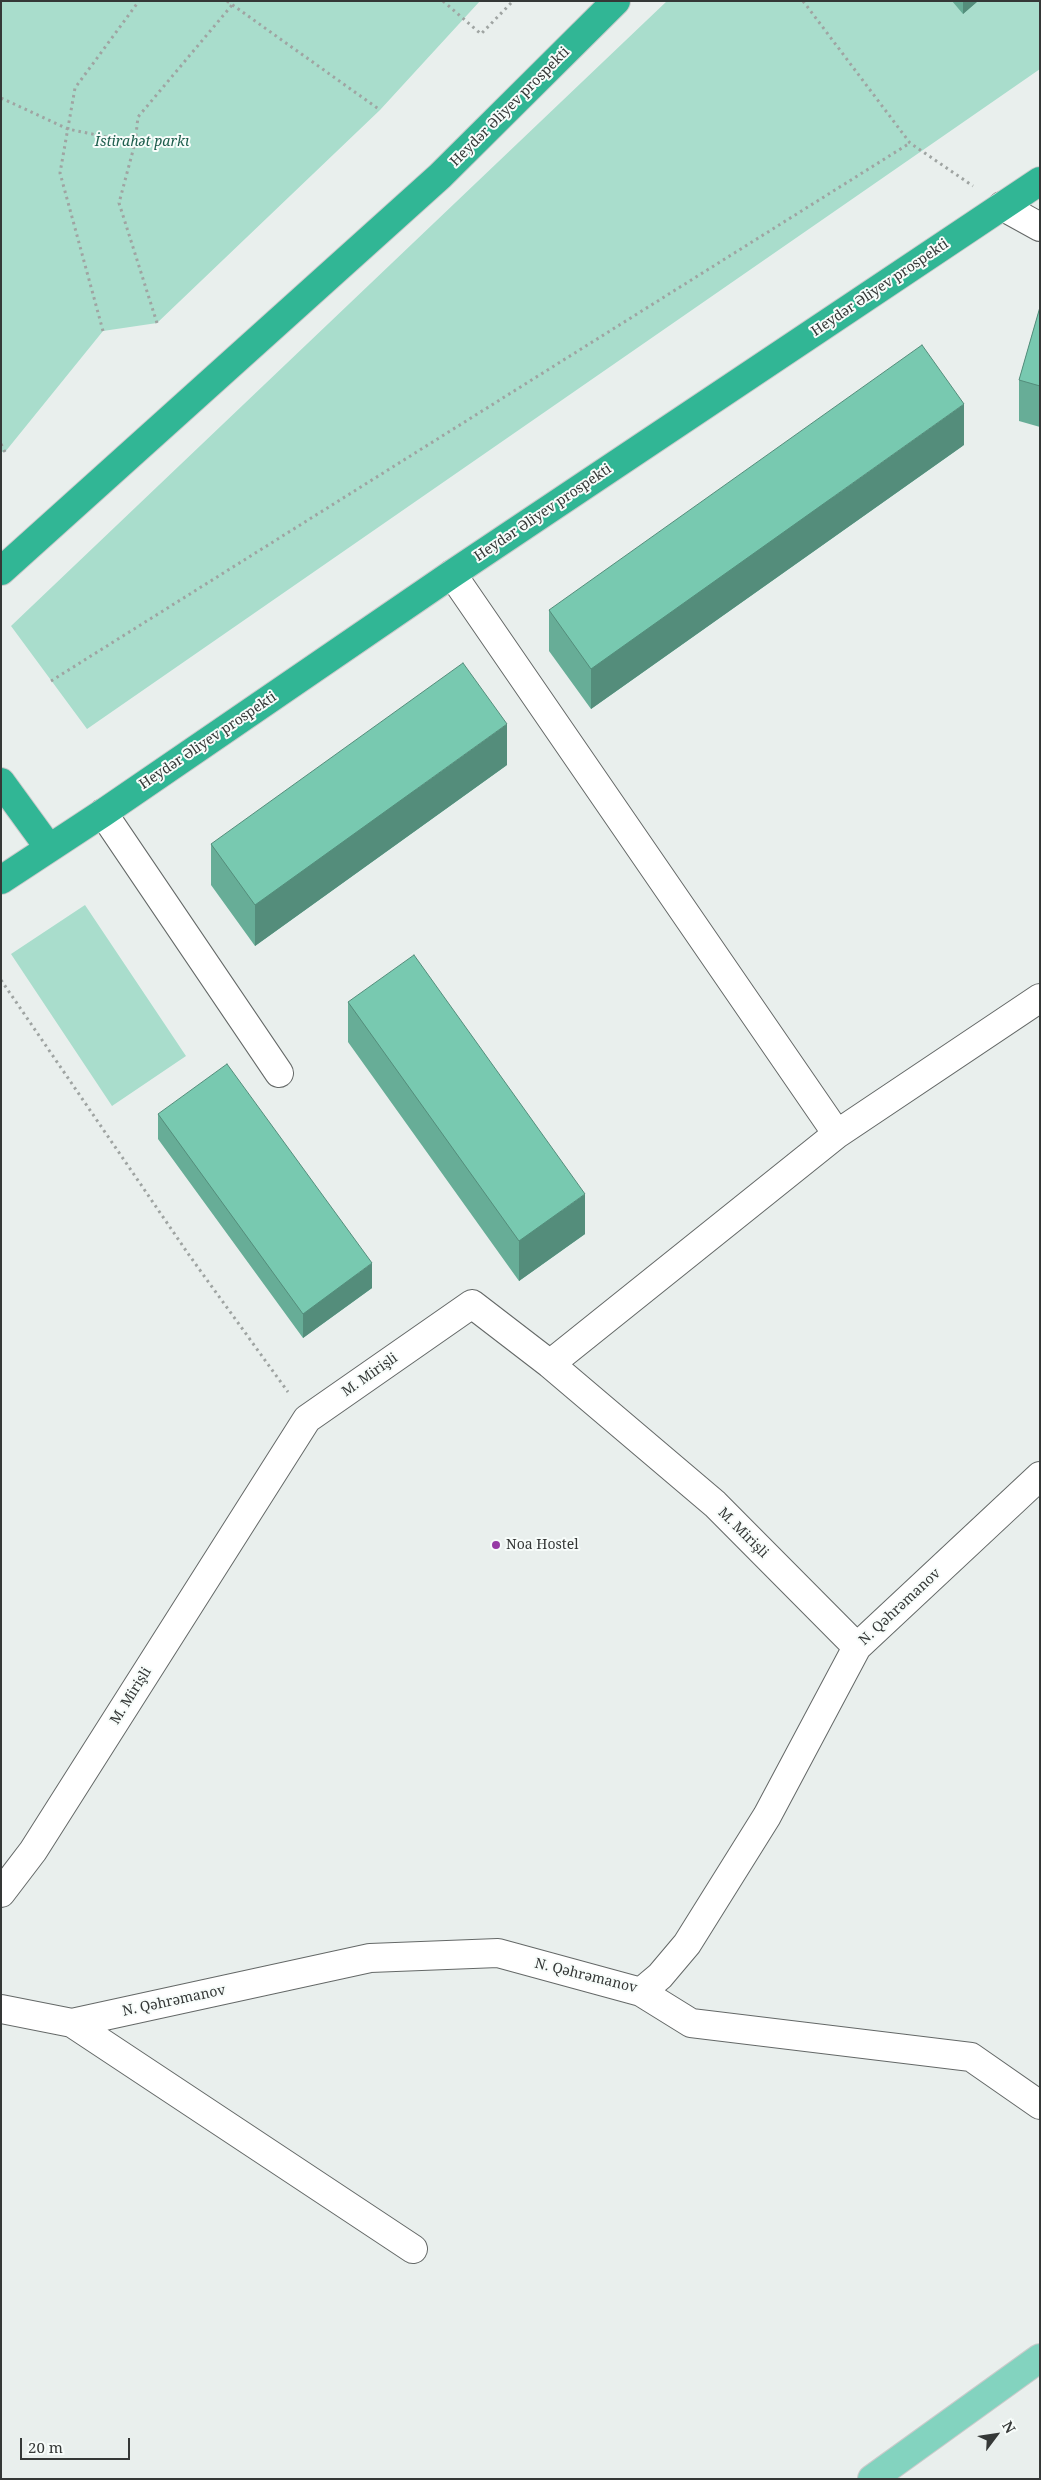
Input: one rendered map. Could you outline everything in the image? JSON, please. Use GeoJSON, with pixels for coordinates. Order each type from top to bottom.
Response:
{"type":"FeatureCollection","features":[{"type":"Feature","properties":{"kind":"highway","name":"Heydər Əliyev prospekti"},"geometry":{"type":"LineString","coordinates":[[1,571],[440,176],[616,1]]}},
{"type":"Feature","properties":{"kind":"highway","name":"Heydər Əliyev prospekti"},"geometry":{"type":"LineString","coordinates":[[1,880],[103,813],[452,574],[1040,181]]}},
{"type":"Feature","properties":{"kind":"highway"},"geometry":{"type":"LineString","coordinates":[[1,782],[49,848]]}},
{"type":"Feature","properties":{"kind":"main road"},"geometry":{"type":"LineString","coordinates":[[872,2479],[1040,2358]]}},
{"type":"Feature","properties":{"kind":"street"},"geometry":{"type":"LineString","coordinates":[[1002,206],[1040,227]]}},
{"type":"Feature","properties":{"kind":"street"},"geometry":{"type":"LineString","coordinates":[[452,574],[837,1134]]}},
{"type":"Feature","properties":{"kind":"street"},"geometry":{"type":"LineString","coordinates":[[103,813],[279,1073]]}},
{"type":"Feature","properties":{"kind":"street"},"geometry":{"type":"LineString","coordinates":[[550,1364],[837,1134],[1040,998]]}},
{"type":"Feature","properties":{"kind":"street","name":"M. Mirişli"},"geometry":{"type":"LineString","coordinates":[[1,1893],[33,1851],[307,1419],[472,1304],[550,1364],[715,1504],[857,1647]]}},
{"type":"Feature","properties":{"kind":"street","name":"N. Qəhrəmanov"},"geometry":{"type":"LineString","coordinates":[[1,2009],[72,2023],[370,1958],[498,1953],[641,1992],[660,1976],[687,1944],[768,1816],[857,1647],[1040,1476]]}},
{"type":"Feature","properties":{"kind":"street"},"geometry":{"type":"LineString","coordinates":[[641,1992],[692,2023],[970,2057],[1040,2105]]}},
{"type":"Feature","properties":{"kind":"street"},"geometry":{"type":"LineString","coordinates":[[72,2023],[413,2249]]}},
{"type":"Feature","properties":{"kind":"path"},"geometry":{"type":"LineString","coordinates":[[103,331],[60,173],[75,88],[139,1]]}},
{"type":"Feature","properties":{"kind":"path"},"geometry":{"type":"LineString","coordinates":[[227,1],[380,110]]}},
{"type":"Feature","properties":{"kind":"path"},"geometry":{"type":"LineString","coordinates":[[443,1],[481,34],[513,1]]}},
{"type":"Feature","properties":{"kind":"path"},"geometry":{"type":"LineString","coordinates":[[803,1],[910,143],[1002,206]]}},
{"type":"Feature","properties":{"kind":"path"},"geometry":{"type":"LineString","coordinates":[[157,323],[119,203],[135,143],[138,117],[232,5]]}},
{"type":"Feature","properties":{"kind":"path"},"geometry":{"type":"LineString","coordinates":[[1,98],[68,129],[135,143]]}},
{"type":"Feature","properties":{"kind":"path"},"geometry":{"type":"LineString","coordinates":[[51,681],[910,143]]}},
{"type":"Feature","properties":{"kind":"path"},"geometry":{"type":"LineString","coordinates":[[1,444],[5,452]]}},
{"type":"Feature","properties":{"kind":"path"},"geometry":{"type":"LineString","coordinates":[[1,980],[190,1255],[307,1419]]}},
{"type":"Feature","properties":{"kind":"green space","name":"İstirahət parkı"},"geometry":{"type":"Polygon","coordinates":[[[1,1],[480,1],[380,110],[157,323],[103,331],[5,452],[1,452],[1,1]]]}},
{"type":"Feature","properties":{"kind":"green space"},"geometry":{"type":"Polygon","coordinates":[[[667,1],[1040,1],[1040,69],[87,729],[11,626],[667,1]]]}},
{"type":"Feature","properties":{"kind":"green space"},"geometry":{"type":"Polygon","coordinates":[[[85,905],[186,1056],[112,1106],[11,954],[85,905]]]}},
{"type":"Feature","properties":{"kind":"building"},"geometry":{"type":"Polygon","coordinates":[[[1040,307],[1040,386],[1019,380],[1040,307]]]}},
{"type":"Feature","properties":{"kind":"building"},"geometry":{"type":"Polygon","coordinates":[[[922,345],[964,404],[591,669],[549,610],[922,345]]]}},
{"type":"Feature","properties":{"kind":"building"},"geometry":{"type":"Polygon","coordinates":[[[463,663],[507,724],[255,905],[211,844],[463,663]]]}},
{"type":"Feature","properties":{"kind":"building"},"geometry":{"type":"Polygon","coordinates":[[[414,955],[585,1194],[519,1241],[348,1002],[414,955]]]}},
{"type":"Feature","properties":{"kind":"building"},"geometry":{"type":"Polygon","coordinates":[[[227,1064],[372,1263],[303,1314],[158,1114],[227,1064]]]}},
{"type":"Feature","properties":{"kind":"place","name":"Noa Hostel"},"geometry":{"type":"Point","coordinates":[496,1545]}}]}
